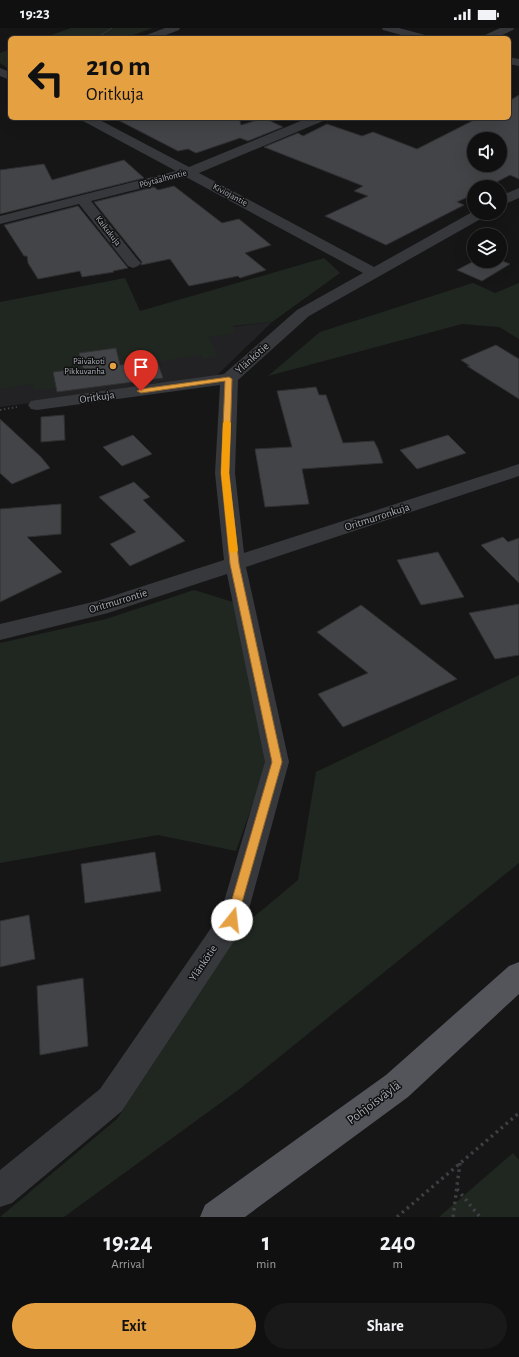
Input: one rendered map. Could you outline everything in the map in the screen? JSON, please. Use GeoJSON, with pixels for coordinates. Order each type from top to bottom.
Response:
{"type":"FeatureCollection","features":[{"type":"Feature","properties":{"kind":"main road","name":"Pohjoisväylä"},"geometry":{"type":"LineString","coordinates":[[217,1217],[397,1086],[519,975]]}},
{"type":"Feature","properties":{"kind":"street"},"geometry":{"type":"LineString","coordinates":[[153,36],[175,28]]}},
{"type":"Feature","properties":{"kind":"street"},"geometry":{"type":"LineString","coordinates":[[387,28],[417,36]]}},
{"type":"Feature","properties":{"kind":"street"},"geometry":{"type":"LineString","coordinates":[[491,36],[509,28]]}},
{"type":"Feature","properties":{"kind":"street"},"geometry":{"type":"LineString","coordinates":[[0,71],[8,82]]}},
{"type":"Feature","properties":{"kind":"street","name":"Kiviojantie"},"geometry":{"type":"LineString","coordinates":[[91,120],[373,272]]}},
{"type":"Feature","properties":{"kind":"street","name":"Pöytäalhontie"},"geometry":{"type":"LineString","coordinates":[[0,220],[84,200],[189,172],[314,120]]}},
{"type":"Feature","properties":{"kind":"street"},"geometry":{"type":"LineString","coordinates":[[507,198],[519,192]]}},
{"type":"Feature","properties":{"kind":"street","name":"Kaikukuja"},"geometry":{"type":"LineString","coordinates":[[84,200],[133,263]]}},
{"type":"Feature","properties":{"kind":"street","name":"Ylänkötie"},"geometry":{"type":"LineString","coordinates":[[0,1191],[111,1100],[232,920],[277,762],[235,564],[225,473],[229,379],[303,313],[373,272],[468,220]]}},
{"type":"Feature","properties":{"kind":"street","name":"Oritkuja"},"geometry":{"type":"LineString","coordinates":[[37,405],[229,379]]}},
{"type":"Feature","properties":{"kind":"street","name":"Oritmurronkuja"},"geometry":{"type":"LineString","coordinates":[[235,564],[519,470]]}},
{"type":"Feature","properties":{"kind":"street","name":"Oritmurrontie"},"geometry":{"type":"LineString","coordinates":[[0,632],[100,608],[235,564]]}},
{"type":"Feature","properties":{"kind":"path"},"geometry":{"type":"LineString","coordinates":[[103,36],[112,28]]}},
{"type":"Feature","properties":{"kind":"path"},"geometry":{"type":"LineString","coordinates":[[397,1217],[519,1113]]}},
{"type":"Feature","properties":{"kind":"path"},"geometry":{"type":"LineString","coordinates":[[453,1217],[460,1163]]}},
{"type":"Feature","properties":{"kind":"path"},"geometry":{"type":"LineString","coordinates":[[457,1189],[480,1217]]}},
{"type":"Feature","properties":{"kind":"shaded area"},"geometry":{"type":"Polygon","coordinates":[[[71,28],[153,28],[131,36],[49,36],[71,28]]]}},
{"type":"Feature","properties":{"kind":"shaded area"},"geometry":{"type":"Polygon","coordinates":[[[8,50],[8,69],[0,63],[0,53],[8,50]]]}},
{"type":"Feature","properties":{"kind":"shaded area"},"geometry":{"type":"Polygon","coordinates":[[[324,258],[340,273],[272,322],[233,326],[235,333],[208,337],[218,356],[203,359],[201,355],[158,362],[157,360],[120,365],[116,348],[79,353],[83,368],[53,372],[56,388],[34,390],[33,384],[0,389],[0,302],[125,278],[140,311],[324,258]]]}},
{"type":"Feature","properties":{"kind":"shaded area"},"geometry":{"type":"Polygon","coordinates":[[[473,283],[495,293],[519,283],[519,339],[499,327],[462,324],[268,376],[320,332],[473,283]]]}},
{"type":"Feature","properties":{"kind":"shaded area","name":"Päiväkoti Pikkuvanha"},"geometry":{"type":"Polygon","coordinates":[[[272,322],[213,379],[0,407],[0,354],[272,322]]]}},
{"type":"Feature","properties":{"kind":"shaded area"},"geometry":{"type":"Polygon","coordinates":[[[194,590],[233,602],[268,761],[236,851],[158,835],[0,863],[0,643],[106,619],[194,590]]]}},
{"type":"Feature","properties":{"kind":"shaded area"},"geometry":{"type":"Polygon","coordinates":[[[519,675],[519,863],[241,1088],[64,1217],[0,1217],[117,1119],[244,925],[298,880],[316,772],[519,675]]]}},
{"type":"Feature","properties":{"kind":"shaded area"},"geometry":{"type":"Polygon","coordinates":[[[513,1153],[519,1160],[519,1217],[439,1217],[513,1153]]]}},
{"type":"Feature","properties":{"kind":"building"},"geometry":{"type":"Polygon","coordinates":[[[519,95],[519,179],[510,175],[500,180],[467,180],[467,197],[457,202],[464,205],[386,245],[325,216],[368,196],[354,191],[363,186],[264,147],[298,133],[303,136],[327,124],[362,136],[373,132],[417,149],[474,120],[511,120],[511,100],[519,95]]]}},
{"type":"Feature","properties":{"kind":"building"},"geometry":{"type":"Polygon","coordinates":[[[118,120],[240,120],[241,125],[257,120],[268,120],[283,127],[248,141],[240,138],[196,153],[188,149],[178,151],[118,120]]]}},
{"type":"Feature","properties":{"kind":"building"},"geometry":{"type":"Polygon","coordinates":[[[124,160],[144,178],[0,214],[0,170],[44,164],[52,180],[124,160]]]}},
{"type":"Feature","properties":{"kind":"building"},"geometry":{"type":"Polygon","coordinates":[[[174,186],[222,223],[239,219],[271,245],[245,253],[266,270],[240,278],[238,276],[189,286],[170,259],[141,265],[142,262],[94,202],[154,187],[158,190],[174,186]]]}},
{"type":"Feature","properties":{"kind":"building"},"geometry":{"type":"Polygon","coordinates":[[[78,206],[128,268],[113,271],[114,272],[82,277],[80,271],[38,279],[28,263],[27,256],[24,256],[4,225],[78,206]]]}},
{"type":"Feature","properties":{"kind":"building"},"geometry":{"type":"Polygon","coordinates":[[[467,265],[467,268],[503,268],[482,281],[457,270],[467,265]]]}},
{"type":"Feature","properties":{"kind":"building"},"geometry":{"type":"Polygon","coordinates":[[[496,345],[519,359],[519,399],[467,366],[470,366],[461,360],[496,345]]]}},
{"type":"Feature","properties":{"kind":"building"},"geometry":{"type":"Polygon","coordinates":[[[116,348],[120,365],[157,360],[163,378],[57,392],[53,372],[83,368],[79,353],[116,348]]]}},
{"type":"Feature","properties":{"kind":"building"},"geometry":{"type":"Polygon","coordinates":[[[316,387],[319,395],[326,395],[343,443],[374,441],[383,463],[302,469],[309,504],[265,507],[255,449],[292,447],[277,391],[316,387]]]}},
{"type":"Feature","properties":{"kind":"building"},"geometry":{"type":"Polygon","coordinates":[[[64,415],[65,440],[41,442],[41,417],[64,415]]]}},
{"type":"Feature","properties":{"kind":"building"},"geometry":{"type":"Polygon","coordinates":[[[0,419],[41,457],[50,468],[12,484],[0,473],[0,419]]]}},
{"type":"Feature","properties":{"kind":"building"},"geometry":{"type":"Polygon","coordinates":[[[133,435],[152,454],[122,466],[103,447],[133,435]]]}},
{"type":"Feature","properties":{"kind":"building"},"geometry":{"type":"Polygon","coordinates":[[[448,435],[466,453],[417,469],[400,450],[448,435]]]}},
{"type":"Feature","properties":{"kind":"building"},"geometry":{"type":"Polygon","coordinates":[[[134,482],[150,497],[143,500],[185,541],[130,566],[110,544],[136,532],[99,497],[134,482]]]}},
{"type":"Feature","properties":{"kind":"building"},"geometry":{"type":"Polygon","coordinates":[[[61,504],[61,534],[27,537],[62,572],[0,602],[0,509],[61,504]]]}},
{"type":"Feature","properties":{"kind":"building"},"geometry":{"type":"Polygon","coordinates":[[[503,537],[508,542],[519,538],[519,583],[481,545],[503,537]]]}},
{"type":"Feature","properties":{"kind":"building"},"geometry":{"type":"Polygon","coordinates":[[[438,552],[464,597],[421,605],[397,560],[438,552]]]}},
{"type":"Feature","properties":{"kind":"building"},"geometry":{"type":"Polygon","coordinates":[[[519,604],[519,655],[495,659],[469,613],[519,604]]]}},
{"type":"Feature","properties":{"kind":"building"},"geometry":{"type":"Polygon","coordinates":[[[361,605],[457,679],[343,727],[318,694],[368,673],[317,632],[361,605]]]}},
{"type":"Feature","properties":{"kind":"building"},"geometry":{"type":"Polygon","coordinates":[[[155,852],[161,891],[85,903],[81,864],[155,852]]]}},
{"type":"Feature","properties":{"kind":"building"},"geometry":{"type":"Polygon","coordinates":[[[29,915],[35,959],[0,967],[0,921],[29,915]]]}},
{"type":"Feature","properties":{"kind":"building"},"geometry":{"type":"Polygon","coordinates":[[[83,978],[88,1046],[40,1055],[37,986],[83,978]]]}},
{"type":"Feature","properties":{"kind":"slow traffic"},"geometry":{"type":"LineString","coordinates":[[227,423],[225,473],[233,551]]}},
{"type":"Feature","properties":{"kind":"place","name":"Päiväkoti Pikkuvanha"},"geometry":{"type":"Point","coordinates":[113,366]}},
{"type":"Feature","properties":{"kind":"route"},"geometry":{"type":"LineString","coordinates":[[141,391],[229,379],[225,473],[235,564],[277,762],[232,920]]}}]}
